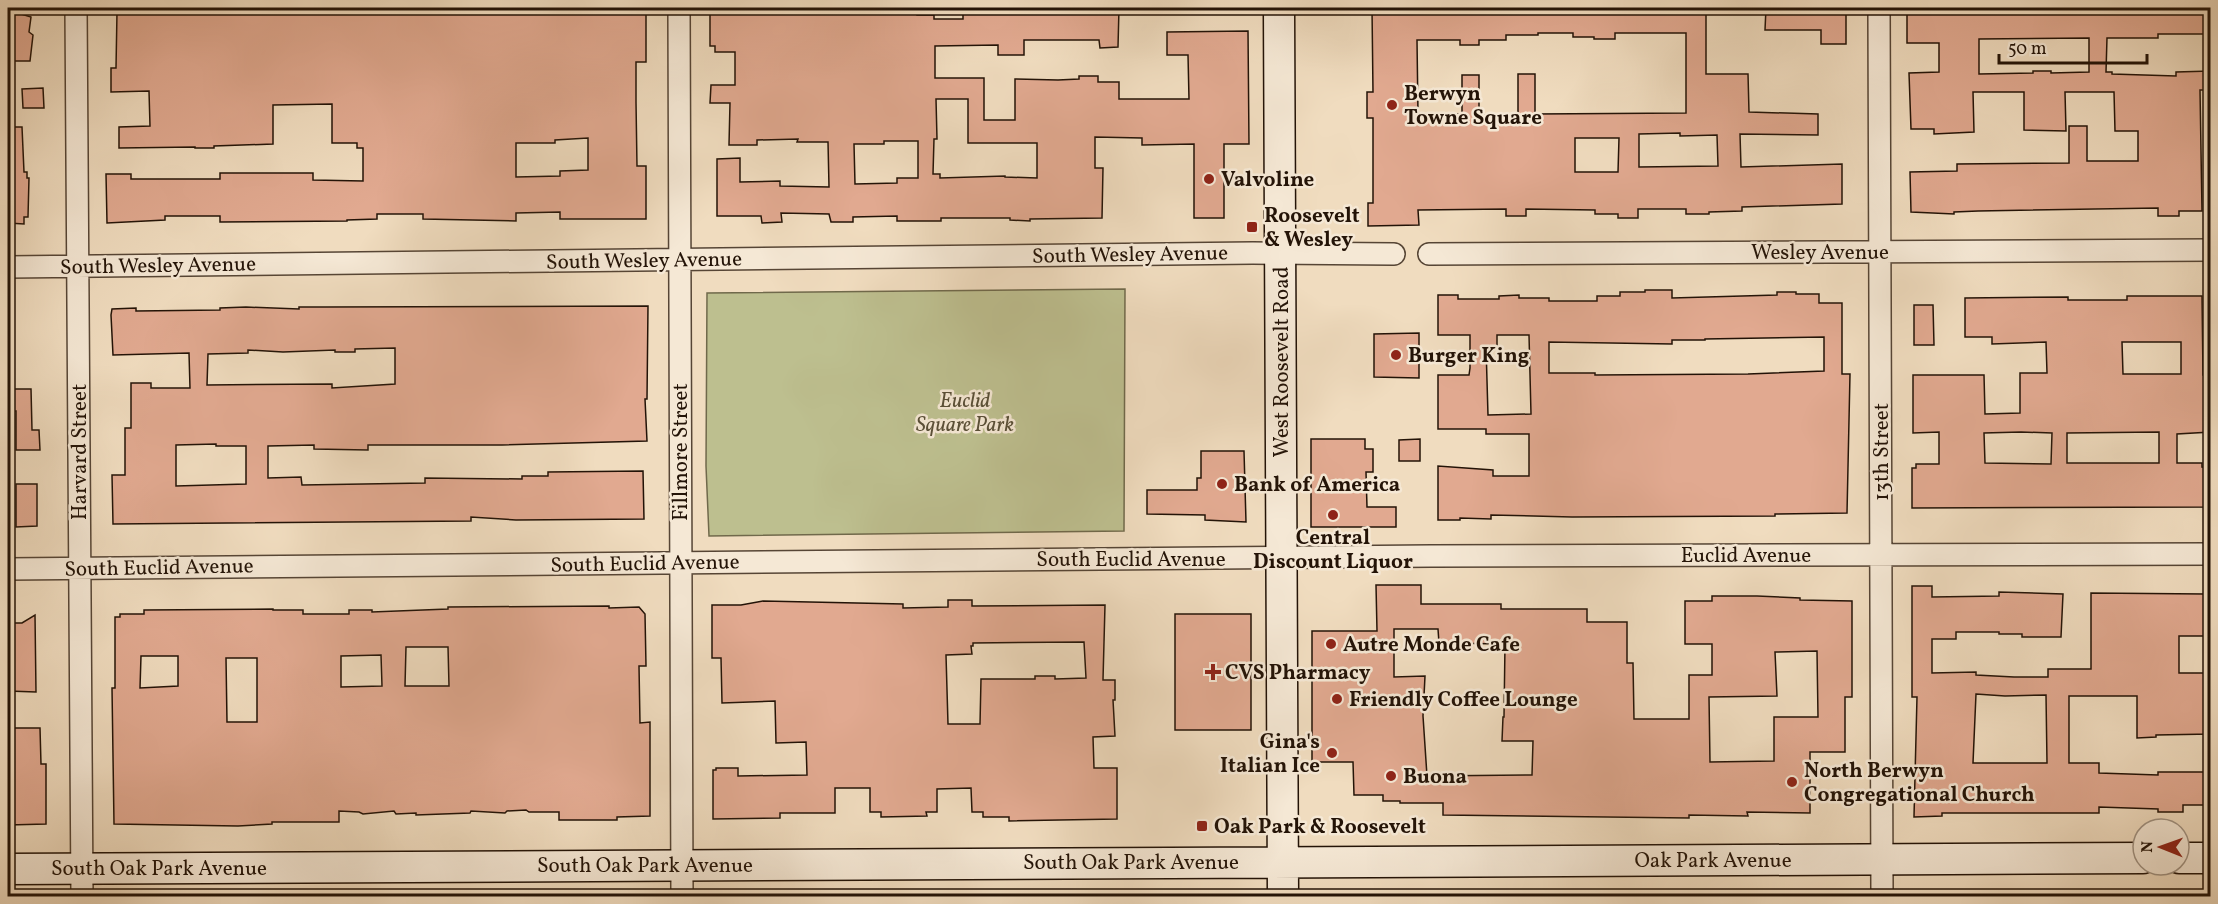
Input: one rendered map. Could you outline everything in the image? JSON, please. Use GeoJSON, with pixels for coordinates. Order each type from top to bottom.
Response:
{"type":"FeatureCollection","features":[{"type":"Feature","properties":{"kind":"street","name":"Harvard Street"},"geometry":{"type":"LineString","coordinates":[[76,8],[82,882]]}},
{"type":"Feature","properties":{"kind":"street","name":"Fillmore Street"},"geometry":{"type":"LineString","coordinates":[[679,8],[682,897]]}},
{"type":"Feature","properties":{"kind":"street","name":"West Roosevelt Road"},"geometry":{"type":"LineString","coordinates":[[1279,8],[1283,897]]}},
{"type":"Feature","properties":{"kind":"street","name":"13th Street"},"geometry":{"type":"LineString","coordinates":[[1879,8],[1882,897]]}},
{"type":"Feature","properties":{"kind":"street","name":"Wesley Avenue"},"geometry":{"type":"LineString","coordinates":[[1429,254],[2211,250]]}},
{"type":"Feature","properties":{"kind":"street","name":"South Wesley Avenue"},"geometry":{"type":"LineString","coordinates":[[8,267],[1280,253]]}},
{"type":"Feature","properties":{"kind":"street"},"geometry":{"type":"LineString","coordinates":[[1280,253],[1394,254]]}},
{"type":"Feature","properties":{"kind":"street","name":"Euclid Avenue"},"geometry":{"type":"LineString","coordinates":[[1282,557],[2211,554]]}},
{"type":"Feature","properties":{"kind":"street","name":"South Euclid Avenue"},"geometry":{"type":"LineString","coordinates":[[8,569],[1282,557]]}},
{"type":"Feature","properties":{"kind":"street","name":"Oak Park Avenue"},"geometry":{"type":"LineString","coordinates":[[1283,861],[2131,858]]}},
{"type":"Feature","properties":{"kind":"street"},"geometry":{"type":"LineString","coordinates":[[2191,858],[2211,858]]}},
{"type":"Feature","properties":{"kind":"street","name":"South Oak Park Avenue"},"geometry":{"type":"LineString","coordinates":[[8,868],[82,882],[681,864],[1283,861]]}},
{"type":"Feature","properties":{"kind":"green space","name":"Euclid Square Park"},"geometry":{"type":"Polygon","coordinates":[[[1125,289],[1124,531],[709,536],[706,466],[707,293],[1125,289]]]}},
{"type":"Feature","properties":{"kind":"building"},"geometry":{"type":"Polygon","coordinates":[[[219,8],[286,10],[286,8],[646,8],[646,62],[636,62],[636,102],[637,166],[646,166],[646,219],[560,219],[560,212],[516,213],[516,221],[423,219],[423,214],[377,214],[377,219],[347,221],[220,222],[220,216],[165,216],[165,220],[107,223],[106,174],[131,174],[131,179],[220,179],[220,173],[313,173],[313,180],[363,181],[363,148],[357,148],[357,143],[332,143],[332,104],[273,105],[273,144],[214,146],[214,148],[119,148],[119,127],[150,126],[149,91],[111,92],[111,68],[116,68],[117,12],[171,9],[171,12],[219,12],[219,8]],[[588,138],[555,140],[555,143],[516,143],[516,177],[560,176],[560,171],[588,170],[588,138]]]}},
{"type":"Feature","properties":{"kind":"building"},"geometry":{"type":"Polygon","coordinates":[[[710,8],[917,8],[917,15],[934,15],[934,19],[963,19],[963,8],[1119,8],[1118,47],[1100,48],[1099,40],[1024,40],[1024,55],[998,55],[998,45],[935,46],[935,78],[984,78],[984,120],[1015,120],[1015,79],[1058,80],[1079,79],[1079,76],[1098,76],[1098,82],[1119,82],[1119,99],[1189,99],[1188,55],[1167,55],[1167,32],[1248,31],[1249,144],[1224,144],[1224,218],[1194,218],[1194,144],[1142,145],[1142,138],[1095,137],[1095,168],[1103,168],[1102,218],[1030,219],[1030,221],[1010,220],[1010,218],[941,218],[941,221],[897,221],[897,216],[853,217],[853,222],[831,222],[829,214],[781,213],[782,222],[762,223],[761,216],[717,216],[717,159],[740,158],[740,182],[780,181],[780,186],[829,187],[828,142],[797,142],[798,139],[757,140],[757,145],[729,145],[730,103],[710,103],[711,85],[735,85],[735,52],[715,52],[715,46],[710,46],[710,8]],[[936,99],[937,139],[934,139],[933,174],[940,174],[940,178],[1005,176],[1037,178],[1037,143],[968,143],[968,99],[936,99]],[[884,141],[884,144],[854,144],[855,184],[897,183],[897,178],[918,178],[918,141],[884,141]]]}},
{"type":"Feature","properties":{"kind":"building"},"geometry":{"type":"Polygon","coordinates":[[[1372,8],[1706,8],[1706,74],[1748,74],[1749,112],[1818,114],[1818,135],[1740,134],[1741,167],[1842,164],[1842,204],[1742,207],[1742,211],[1709,212],[1709,214],[1686,214],[1686,209],[1638,209],[1638,218],[1618,218],[1618,214],[1595,214],[1595,210],[1526,209],[1526,216],[1506,216],[1506,209],[1418,210],[1419,225],[1368,226],[1368,203],[1373,203],[1373,118],[1367,118],[1367,92],[1373,92],[1372,8]],[[1538,33],[1538,35],[1506,35],[1506,40],[1479,40],[1479,45],[1460,45],[1460,40],[1417,40],[1418,114],[1462,114],[1462,75],[1479,75],[1479,115],[1518,114],[1518,74],[1535,74],[1535,114],[1686,113],[1686,33],[1615,33],[1615,39],[1594,39],[1594,37],[1573,37],[1573,33],[1538,33]],[[1639,134],[1639,167],[1718,166],[1717,135],[1639,134]],[[1575,138],[1575,172],[1618,172],[1619,138],[1575,138]]]}},
{"type":"Feature","properties":{"kind":"building"},"geometry":{"type":"Polygon","coordinates":[[[1766,8],[1846,8],[1846,44],[1821,44],[1821,30],[1765,30],[1766,8]]]}},
{"type":"Feature","properties":{"kind":"building"},"geometry":{"type":"Polygon","coordinates":[[[1907,8],[2211,8],[2211,34],[2158,34],[2158,38],[2107,38],[2106,72],[2112,72],[2112,74],[2176,76],[2176,72],[2211,71],[2211,90],[2200,90],[2202,211],[2179,211],[2179,216],[2158,216],[2158,208],[1978,211],[1954,212],[1954,214],[1911,212],[1910,172],[1957,171],[1957,164],[2069,163],[2069,126],[2087,126],[2087,161],[2138,161],[2138,131],[2115,131],[2114,92],[2065,92],[2066,131],[2024,130],[2024,92],[1973,92],[1974,132],[1934,134],[1934,129],[1911,129],[1909,73],[1939,72],[1939,43],[1907,43],[1907,8]],[[2089,38],[1979,39],[1979,74],[2033,73],[2033,71],[2089,72],[2089,38]]]}},
{"type":"Feature","properties":{"kind":"building"},"geometry":{"type":"Polygon","coordinates":[[[8,10],[31,17],[29,32],[33,35],[30,61],[8,61],[8,10]]]}},
{"type":"Feature","properties":{"kind":"building"},"geometry":{"type":"Polygon","coordinates":[[[43,88],[44,108],[23,108],[22,89],[43,88]]]}},
{"type":"Feature","properties":{"kind":"building"},"geometry":{"type":"Polygon","coordinates":[[[8,127],[22,127],[24,172],[27,172],[27,178],[29,178],[28,217],[24,217],[24,224],[8,223],[8,127]]]}},
{"type":"Feature","properties":{"kind":"building"},"geometry":{"type":"Polygon","coordinates":[[[1645,290],[1672,290],[1672,298],[1777,295],[1777,292],[1796,292],[1796,294],[1819,294],[1819,303],[1842,303],[1842,374],[1850,374],[1847,513],[1775,514],[1775,516],[1491,515],[1491,519],[1438,520],[1438,466],[1493,470],[1493,476],[1529,476],[1529,434],[1486,434],[1486,429],[1438,429],[1438,375],[1469,375],[1470,335],[1438,335],[1438,295],[1458,295],[1458,299],[1499,299],[1499,296],[1519,295],[1519,298],[1549,298],[1549,301],[1597,301],[1597,296],[1620,296],[1620,292],[1645,292],[1645,290]],[[1497,335],[1497,346],[1486,346],[1488,415],[1531,414],[1529,335],[1497,335]],[[1824,337],[1672,340],[1672,344],[1549,342],[1549,373],[1748,374],[1824,371],[1824,337]]]}},
{"type":"Feature","properties":{"kind":"building"},"geometry":{"type":"Polygon","coordinates":[[[2127,296],[2202,296],[2203,375],[2210,374],[2211,432],[2177,434],[2177,463],[2202,463],[2202,467],[2211,468],[2211,507],[1912,508],[1912,468],[1916,468],[1916,464],[1939,464],[1939,432],[1913,433],[1913,375],[1984,375],[1985,414],[2020,413],[2020,373],[2047,373],[2046,342],[1992,344],[1992,337],[1965,337],[1965,298],[2068,297],[2068,300],[2127,300],[2127,296]],[[2122,342],[2123,374],[2181,374],[2181,342],[2122,342]],[[2159,432],[2067,433],[2067,463],[2159,463],[2159,432]],[[1984,433],[1985,463],[2051,464],[2052,433],[1984,433]]]}},
{"type":"Feature","properties":{"kind":"building"},"geometry":{"type":"Polygon","coordinates":[[[1914,305],[1933,305],[1934,345],[1914,345],[1914,305]]]}},
{"type":"Feature","properties":{"kind":"building"},"geometry":{"type":"Polygon","coordinates":[[[648,306],[647,399],[645,399],[647,441],[502,445],[368,445],[368,450],[314,449],[314,445],[268,446],[268,478],[301,477],[302,485],[425,483],[425,478],[522,479],[522,476],[548,476],[548,472],[643,471],[644,519],[516,520],[471,517],[471,521],[113,524],[112,475],[125,475],[125,428],[131,428],[131,383],[151,383],[151,388],[190,388],[189,353],[113,355],[112,309],[136,308],[136,311],[220,310],[220,308],[246,307],[299,309],[299,307],[648,306]],[[395,348],[355,349],[355,352],[248,350],[248,353],[208,354],[207,385],[332,384],[332,388],[395,384],[395,348]],[[216,444],[176,445],[176,486],[246,484],[246,446],[216,446],[216,444]]]}},
{"type":"Feature","properties":{"kind":"building","name":"Burger King"},"geometry":{"type":"Polygon","coordinates":[[[1419,333],[1419,378],[1374,377],[1374,334],[1419,333]]]}},
{"type":"Feature","properties":{"kind":"building"},"geometry":{"type":"Polygon","coordinates":[[[8,389],[31,389],[32,430],[39,430],[40,450],[16,450],[16,411],[8,411],[8,389]]]}},
{"type":"Feature","properties":{"kind":"building"},"geometry":{"type":"Polygon","coordinates":[[[1311,439],[1365,439],[1365,449],[1373,449],[1373,472],[1366,472],[1367,507],[1396,507],[1396,527],[1311,527],[1311,439]]]}},
{"type":"Feature","properties":{"kind":"building"},"geometry":{"type":"Polygon","coordinates":[[[1420,439],[1420,461],[1399,461],[1399,440],[1420,439]]]}},
{"type":"Feature","properties":{"kind":"building","name":"Bank of America"},"geometry":{"type":"Polygon","coordinates":[[[1201,451],[1244,451],[1246,522],[1205,520],[1205,515],[1147,514],[1147,490],[1197,490],[1197,478],[1201,478],[1201,451]]]}},
{"type":"Feature","properties":{"kind":"building"},"geometry":{"type":"Polygon","coordinates":[[[16,484],[37,484],[37,526],[16,527],[16,484]]]}},
{"type":"Feature","properties":{"kind":"building"},"geometry":{"type":"Polygon","coordinates":[[[1376,585],[1421,585],[1421,604],[1501,604],[1501,609],[1587,609],[1587,622],[1627,622],[1627,663],[1633,663],[1634,719],[1689,719],[1689,675],[1712,675],[1712,644],[1685,644],[1685,601],[1712,601],[1712,596],[1757,596],[1852,601],[1852,697],[1845,697],[1845,752],[1810,752],[1810,813],[1747,812],[1748,816],[1689,815],[1689,818],[1443,815],[1443,803],[1400,803],[1400,801],[1383,801],[1383,795],[1354,795],[1353,762],[1312,762],[1312,631],[1377,631],[1376,585]],[[1394,629],[1394,677],[1425,676],[1423,716],[1427,776],[1532,775],[1533,741],[1502,741],[1505,644],[1439,643],[1438,629],[1394,629]],[[1817,651],[1775,652],[1777,696],[1709,697],[1710,762],[1774,761],[1774,717],[1818,717],[1817,651]]]}},
{"type":"Feature","properties":{"kind":"building"},"geometry":{"type":"Polygon","coordinates":[[[1912,586],[1932,586],[1932,597],[1999,596],[1999,592],[2063,594],[2061,637],[2022,637],[2022,634],[1999,634],[1999,632],[1956,632],[1956,639],[1932,639],[1932,673],[1976,672],[1976,675],[2014,677],[2048,677],[2048,669],[2091,669],[2091,593],[2205,594],[2205,636],[2179,636],[2179,673],[2208,673],[2208,713],[2211,713],[2211,734],[2156,735],[2156,737],[2137,738],[2137,696],[2069,696],[2069,763],[2099,763],[2099,773],[2158,775],[2158,772],[2211,772],[2211,805],[2183,805],[2183,812],[2099,807],[2099,813],[1942,813],[1942,816],[1914,817],[1917,697],[1912,697],[1912,586]],[[1976,694],[1973,763],[2047,763],[2046,695],[1976,694]]]}},
{"type":"Feature","properties":{"kind":"building"},"geometry":{"type":"Polygon","coordinates":[[[948,600],[972,600],[972,606],[1105,605],[1103,680],[1115,680],[1115,700],[1113,700],[1115,736],[1093,737],[1094,768],[1117,768],[1117,819],[1009,821],[1009,817],[983,817],[983,812],[972,812],[971,788],[937,789],[937,812],[926,812],[927,816],[881,817],[881,812],[870,812],[870,788],[835,788],[835,813],[780,813],[780,818],[713,819],[713,770],[716,768],[738,768],[738,776],[807,775],[806,742],[776,743],[775,701],[722,703],[721,658],[712,658],[712,605],[741,605],[763,601],[903,604],[903,608],[948,607],[948,600]],[[1084,642],[973,643],[972,654],[946,655],[948,724],[980,724],[981,679],[1035,679],[1035,676],[1055,676],[1055,679],[1086,678],[1084,642]]]}},
{"type":"Feature","properties":{"kind":"building"},"geometry":{"type":"Polygon","coordinates":[[[448,607],[639,607],[645,614],[646,666],[639,666],[640,723],[650,722],[650,816],[617,817],[617,820],[559,820],[559,812],[529,812],[526,810],[505,813],[471,811],[470,813],[416,815],[416,813],[396,814],[394,811],[363,814],[339,811],[339,822],[272,822],[272,824],[238,826],[114,824],[112,688],[115,688],[115,617],[120,617],[120,614],[144,614],[144,610],[273,609],[303,610],[303,614],[349,614],[349,610],[372,610],[372,612],[448,609],[448,607]],[[406,647],[405,686],[449,686],[448,647],[406,647]],[[381,655],[341,656],[341,687],[382,686],[381,655]],[[141,656],[140,688],[178,686],[178,656],[141,656]],[[226,658],[227,722],[257,722],[257,658],[226,658]]]}},
{"type":"Feature","properties":{"kind":"building","name":"CVS Pharmacy"},"geometry":{"type":"Polygon","coordinates":[[[1175,614],[1251,614],[1251,730],[1175,730],[1175,614]]]}},
{"type":"Feature","properties":{"kind":"building"},"geometry":{"type":"Polygon","coordinates":[[[35,615],[36,692],[8,691],[8,623],[22,623],[35,615]]]}},
{"type":"Feature","properties":{"kind":"building"},"geometry":{"type":"Polygon","coordinates":[[[8,728],[40,728],[41,764],[46,764],[46,824],[8,825],[8,728]]]}},
{"type":"Feature","properties":{"kind":"place","name":"Berwyn Towne Square"},"geometry":{"type":"Point","coordinates":[1392,105]}},
{"type":"Feature","properties":{"kind":"place","name":"Valvoline"},"geometry":{"type":"Point","coordinates":[1209,179]}},
{"type":"Feature","properties":{"kind":"place","name":"Roosevelt & Wesley"},"geometry":{"type":"Point","coordinates":[1252,227]}},
{"type":"Feature","properties":{"kind":"place","name":"Burger King"},"geometry":{"type":"Point","coordinates":[1396,355]}},
{"type":"Feature","properties":{"kind":"place","name":"Bank of America"},"geometry":{"type":"Point","coordinates":[1222,484]}},
{"type":"Feature","properties":{"kind":"place","name":"Central Discount Liquor"},"geometry":{"type":"Point","coordinates":[1333,515]}},
{"type":"Feature","properties":{"kind":"place","name":"Autre Monde Cafe"},"geometry":{"type":"Point","coordinates":[1331,644]}},
{"type":"Feature","properties":{"kind":"place","name":"CVS Pharmacy"},"geometry":{"type":"Point","coordinates":[1213,672]}},
{"type":"Feature","properties":{"kind":"place","name":"Friendly Coffee Lounge"},"geometry":{"type":"Point","coordinates":[1337,699]}},
{"type":"Feature","properties":{"kind":"place","name":"Gina's Italian Ice"},"geometry":{"type":"Point","coordinates":[1332,753]}},
{"type":"Feature","properties":{"kind":"place","name":"Buona"},"geometry":{"type":"Point","coordinates":[1391,776]}},
{"type":"Feature","properties":{"kind":"place","name":"North Berwyn Congregational Church"},"geometry":{"type":"Point","coordinates":[1792,782]}},
{"type":"Feature","properties":{"kind":"place","name":"Oak Park & Roosevelt"},"geometry":{"type":"Point","coordinates":[1202,826]}}]}
